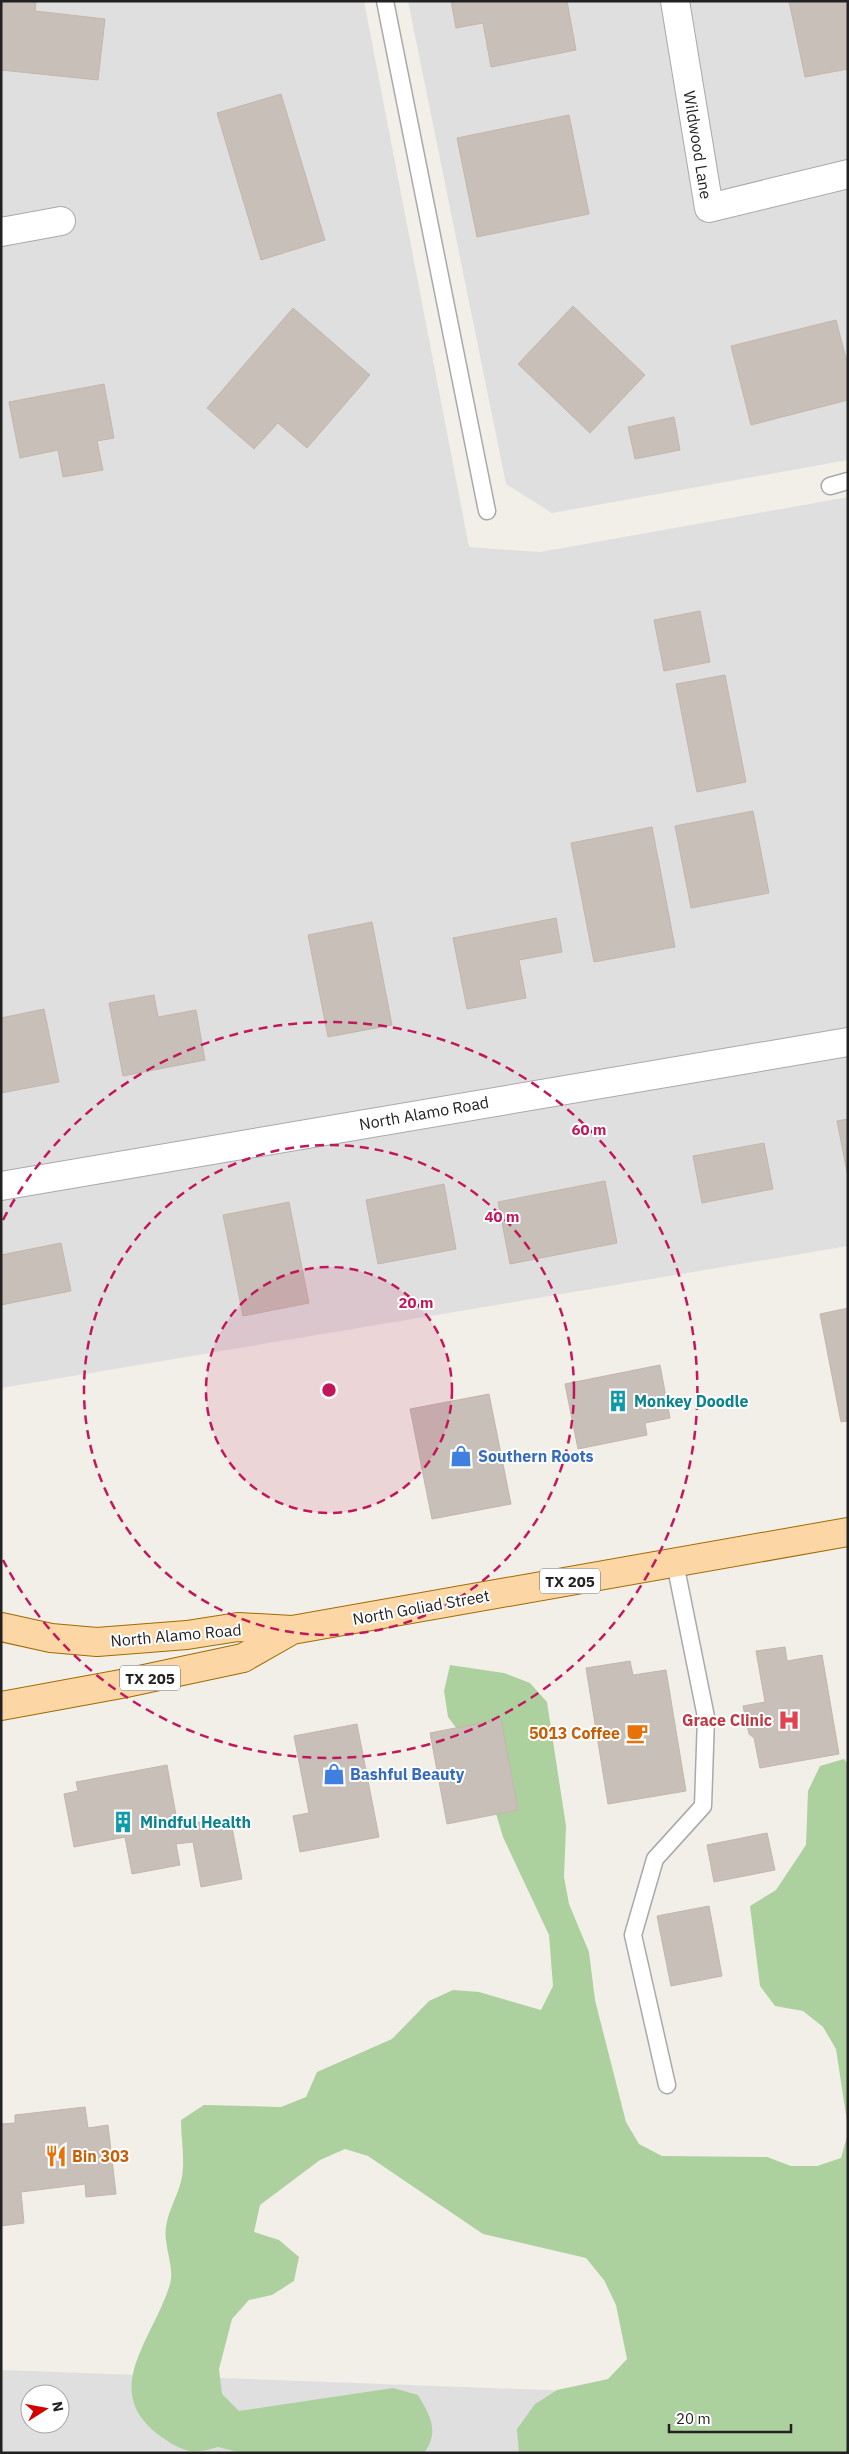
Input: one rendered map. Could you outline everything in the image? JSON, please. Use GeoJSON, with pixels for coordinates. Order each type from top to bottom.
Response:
{"type":"FeatureCollection","features":[{"type":"Feature","properties":{"kind":"main road","name":"North Goliad Street"},"geometry":{"type":"LineString","coordinates":[[1,1706],[121,1684],[243,1658],[292,1630],[848,1532]]}},
{"type":"Feature","properties":{"kind":"main road","name":"North Alamo Road"},"geometry":{"type":"LineString","coordinates":[[1,1627],[52,1638],[97,1642],[187,1635],[238,1627],[292,1630]]}},
{"type":"Feature","properties":{"kind":"street","name":"Wildwood Lane"},"geometry":{"type":"LineString","coordinates":[[675,1],[709,208],[848,174]]}},
{"type":"Feature","properties":{"kind":"street"},"geometry":{"type":"LineString","coordinates":[[1,232],[61,221]]}},
{"type":"Feature","properties":{"kind":"street","name":"North Alamo Road"},"geometry":{"type":"LineString","coordinates":[[1,1186],[848,1042]]}},
{"type":"Feature","properties":{"kind":"lane"},"geometry":{"type":"LineString","coordinates":[[385,1],[487,511]]}},
{"type":"Feature","properties":{"kind":"lane"},"geometry":{"type":"LineString","coordinates":[[830,486],[848,481]]}},
{"type":"Feature","properties":{"kind":"lane"},"geometry":{"type":"LineString","coordinates":[[667,2085],[633,1935],[655,1859],[703,1806],[706,1717],[675,1563]]}},
{"type":"Feature","properties":{"kind":"shaded area"},"geometry":{"type":"Polygon","coordinates":[[[1,1],[364,1],[469,547],[540,552],[848,497],[848,1246],[1,1388],[1,1]]]}},
{"type":"Feature","properties":{"kind":"shaded area"},"geometry":{"type":"Polygon","coordinates":[[[408,1],[848,1],[848,460],[552,513],[506,484],[408,1]]]}},
{"type":"Feature","properties":{"kind":"shaded area"},"geometry":{"type":"Polygon","coordinates":[[[1,2370],[848,2401],[848,2453],[1,2453],[1,2370]]]}},
{"type":"Feature","properties":{"kind":"green space"},"geometry":{"type":"Polygon","coordinates":[[[450,1665],[504,1673],[530,1683],[547,1702],[566,1826],[564,1877],[569,1904],[589,1952],[595,2000],[626,2122],[639,2144],[662,2156],[767,2157],[791,2166],[817,2166],[841,2158],[848,2133],[848,2453],[519,2453],[517,2429],[535,2404],[557,2390],[608,2379],[627,2359],[616,2305],[604,2280],[586,2258],[483,2234],[368,2156],[345,2149],[320,2160],[260,2205],[254,2232],[279,2240],[299,2257],[294,2281],[272,2295],[249,2300],[232,2319],[219,2369],[222,2394],[239,2411],[393,2388],[418,2395],[432,2424],[432,2438],[424,2453],[242,2453],[218,2447],[203,2451],[185,2450],[166,2440],[145,2422],[134,2404],[132,2385],[135,2366],[170,2284],[171,2270],[166,2241],[166,2227],[179,2190],[183,2170],[181,2120],[204,2105],[281,2107],[306,2097],[317,2072],[392,2039],[429,2001],[453,1990],[479,1992],[541,2010],[553,1986],[549,1935],[503,1837],[480,1760],[448,1717],[444,1691],[450,1665]]]}},
{"type":"Feature","properties":{"kind":"green space"},"geometry":{"type":"Polygon","coordinates":[[[844,1759],[848,1764],[848,2128],[836,2049],[823,2027],[803,2011],[775,2006],[760,1986],[750,1906],[776,1890],[806,1845],[808,1791],[820,1766],[844,1759]]]}},
{"type":"Feature","properties":{"kind":"building"},"geometry":{"type":"Polygon","coordinates":[[[1,1],[36,1],[35,11],[105,19],[98,80],[1,70],[1,1]]]}},
{"type":"Feature","properties":{"kind":"building"},"geometry":{"type":"Polygon","coordinates":[[[451,1],[567,1],[576,50],[491,67],[483,23],[456,28],[451,1]]]}},
{"type":"Feature","properties":{"kind":"building"},"geometry":{"type":"Polygon","coordinates":[[[789,1],[848,1],[848,69],[805,77],[789,1]]]}},
{"type":"Feature","properties":{"kind":"building"},"geometry":{"type":"Polygon","coordinates":[[[281,94],[325,240],[261,260],[217,113],[281,94]]]}},
{"type":"Feature","properties":{"kind":"building"},"geometry":{"type":"Polygon","coordinates":[[[569,115],[589,214],[477,237],[457,138],[569,115]]]}},
{"type":"Feature","properties":{"kind":"building"},"geometry":{"type":"Polygon","coordinates":[[[573,306],[645,375],[590,433],[518,364],[573,306]]]}},
{"type":"Feature","properties":{"kind":"building"},"geometry":{"type":"Polygon","coordinates":[[[293,308],[370,375],[307,448],[278,423],[254,449],[207,408],[293,308]]]}},
{"type":"Feature","properties":{"kind":"building"},"geometry":{"type":"Polygon","coordinates":[[[836,320],[848,366],[848,400],[751,425],[731,346],[836,320]]]}},
{"type":"Feature","properties":{"kind":"building"},"geometry":{"type":"Polygon","coordinates":[[[104,384],[114,438],[97,441],[103,470],[63,477],[58,450],[20,458],[9,402],[104,384]]]}},
{"type":"Feature","properties":{"kind":"building"},"geometry":{"type":"Polygon","coordinates":[[[674,417],[680,450],[635,459],[628,427],[674,417]]]}},
{"type":"Feature","properties":{"kind":"building"},"geometry":{"type":"Polygon","coordinates":[[[700,611],[710,662],[664,671],[654,620],[700,611]]]}},
{"type":"Feature","properties":{"kind":"building"},"geometry":{"type":"Polygon","coordinates":[[[725,675],[746,782],[697,792],[676,684],[725,675]]]}},
{"type":"Feature","properties":{"kind":"building"},"geometry":{"type":"Polygon","coordinates":[[[753,811],[769,893],[691,908],[675,826],[753,811]]]}},
{"type":"Feature","properties":{"kind":"building"},"geometry":{"type":"Polygon","coordinates":[[[652,827],[675,947],[594,962],[571,843],[652,827]]]}},
{"type":"Feature","properties":{"kind":"building"},"geometry":{"type":"Polygon","coordinates":[[[556,918],[562,952],[519,960],[526,998],[467,1009],[453,938],[556,918]]]}},
{"type":"Feature","properties":{"kind":"building"},"geometry":{"type":"Polygon","coordinates":[[[372,922],[392,1025],[328,1037],[308,935],[372,922]]]}},
{"type":"Feature","properties":{"kind":"building"},"geometry":{"type":"Polygon","coordinates":[[[154,995],[158,1017],[196,1010],[205,1060],[123,1076],[109,1003],[154,995]]]}},
{"type":"Feature","properties":{"kind":"building"},"geometry":{"type":"Polygon","coordinates":[[[44,1009],[59,1082],[1,1093],[1,1018],[44,1009]]]}},
{"type":"Feature","properties":{"kind":"building"},"geometry":{"type":"Polygon","coordinates":[[[848,1119],[848,1177],[837,1121],[848,1119]]]}},
{"type":"Feature","properties":{"kind":"building"},"geometry":{"type":"Polygon","coordinates":[[[764,1143],[773,1189],[702,1203],[693,1156],[764,1143]]]}},
{"type":"Feature","properties":{"kind":"building"},"geometry":{"type":"Polygon","coordinates":[[[605,1181],[617,1243],[510,1264],[498,1202],[605,1181]]]}},
{"type":"Feature","properties":{"kind":"building"},"geometry":{"type":"Polygon","coordinates":[[[444,1184],[456,1249],[378,1264],[366,1200],[444,1184]]]}},
{"type":"Feature","properties":{"kind":"building"},"geometry":{"type":"Polygon","coordinates":[[[289,1202],[309,1303],[243,1316],[223,1215],[289,1202]]]}},
{"type":"Feature","properties":{"kind":"building"},"geometry":{"type":"Polygon","coordinates":[[[61,1243],[71,1291],[1,1305],[1,1255],[61,1243]]]}},
{"type":"Feature","properties":{"kind":"building"},"geometry":{"type":"Polygon","coordinates":[[[848,1308],[848,1421],[841,1422],[820,1314],[848,1308]]]}},
{"type":"Feature","properties":{"kind":"building","name":"Monkey Doodle"},"geometry":{"type":"Polygon","coordinates":[[[660,1365],[670,1418],[645,1423],[647,1435],[578,1449],[565,1384],[660,1365]]]}},
{"type":"Feature","properties":{"kind":"building","name":"Southern Roots"},"geometry":{"type":"Polygon","coordinates":[[[489,1394],[511,1504],[432,1519],[410,1409],[489,1394]]]}},
{"type":"Feature","properties":{"kind":"building","name":"Grace Clinic"},"geometry":{"type":"Polygon","coordinates":[[[785,1647],[787,1661],[822,1655],[839,1754],[760,1768],[754,1738],[749,1734],[743,1706],[765,1702],[756,1651],[785,1647]]]}},
{"type":"Feature","properties":{"kind":"building","name":"5013 Coffee"},"geometry":{"type":"Polygon","coordinates":[[[630,1661],[633,1675],[666,1670],[686,1791],[608,1804],[586,1668],[630,1661]]]}},
{"type":"Feature","properties":{"kind":"building"},"geometry":{"type":"Polygon","coordinates":[[[501,1719],[518,1810],[447,1824],[430,1733],[501,1719]]]}},
{"type":"Feature","properties":{"kind":"building","name":"Bashful Beauty"},"geometry":{"type":"Polygon","coordinates":[[[357,1724],[379,1837],[300,1852],[293,1816],[309,1813],[294,1736],[357,1724]]]}},
{"type":"Feature","properties":{"kind":"building","name":"Mindful Health"},"geometry":{"type":"Polygon","coordinates":[[[167,1765],[178,1826],[230,1817],[242,1879],[201,1887],[193,1842],[176,1844],[180,1865],[132,1874],[125,1837],[74,1847],[64,1794],[78,1791],[76,1782],[167,1765]]]}},
{"type":"Feature","properties":{"kind":"building"},"geometry":{"type":"Polygon","coordinates":[[[767,1833],[775,1870],[714,1882],[707,1845],[767,1833]]]}},
{"type":"Feature","properties":{"kind":"building"},"geometry":{"type":"Polygon","coordinates":[[[709,1906],[722,1976],[671,1986],[657,1916],[709,1906]]]}},
{"type":"Feature","properties":{"kind":"building","name":"Bin 303"},"geometry":{"type":"Polygon","coordinates":[[[85,2107],[88,2128],[108,2125],[116,2194],[86,2197],[85,2184],[21,2192],[24,2223],[1,2226],[1,2124],[15,2123],[15,2115],[85,2107]]]}},
{"type":"Feature","properties":{"kind":"place","name":"Monkey Doodle"},"geometry":{"type":"Point","coordinates":[618,1401]}},
{"type":"Feature","properties":{"kind":"place","name":"Southern Roots"},"geometry":{"type":"Point","coordinates":[461,1456]}},
{"type":"Feature","properties":{"kind":"place","name":"Grace Clinic"},"geometry":{"type":"Point","coordinates":[789,1720]}},
{"type":"Feature","properties":{"kind":"place","name":"5013 Coffee"},"geometry":{"type":"Point","coordinates":[637,1733]}},
{"type":"Feature","properties":{"kind":"place","name":"Bashful Beauty"},"geometry":{"type":"Point","coordinates":[334,1774]}},
{"type":"Feature","properties":{"kind":"place","name":"Mindful Health"},"geometry":{"type":"Point","coordinates":[123,1822]}},
{"type":"Feature","properties":{"kind":"place","name":"Bin 303"},"geometry":{"type":"Point","coordinates":[56,2156]}}]}
